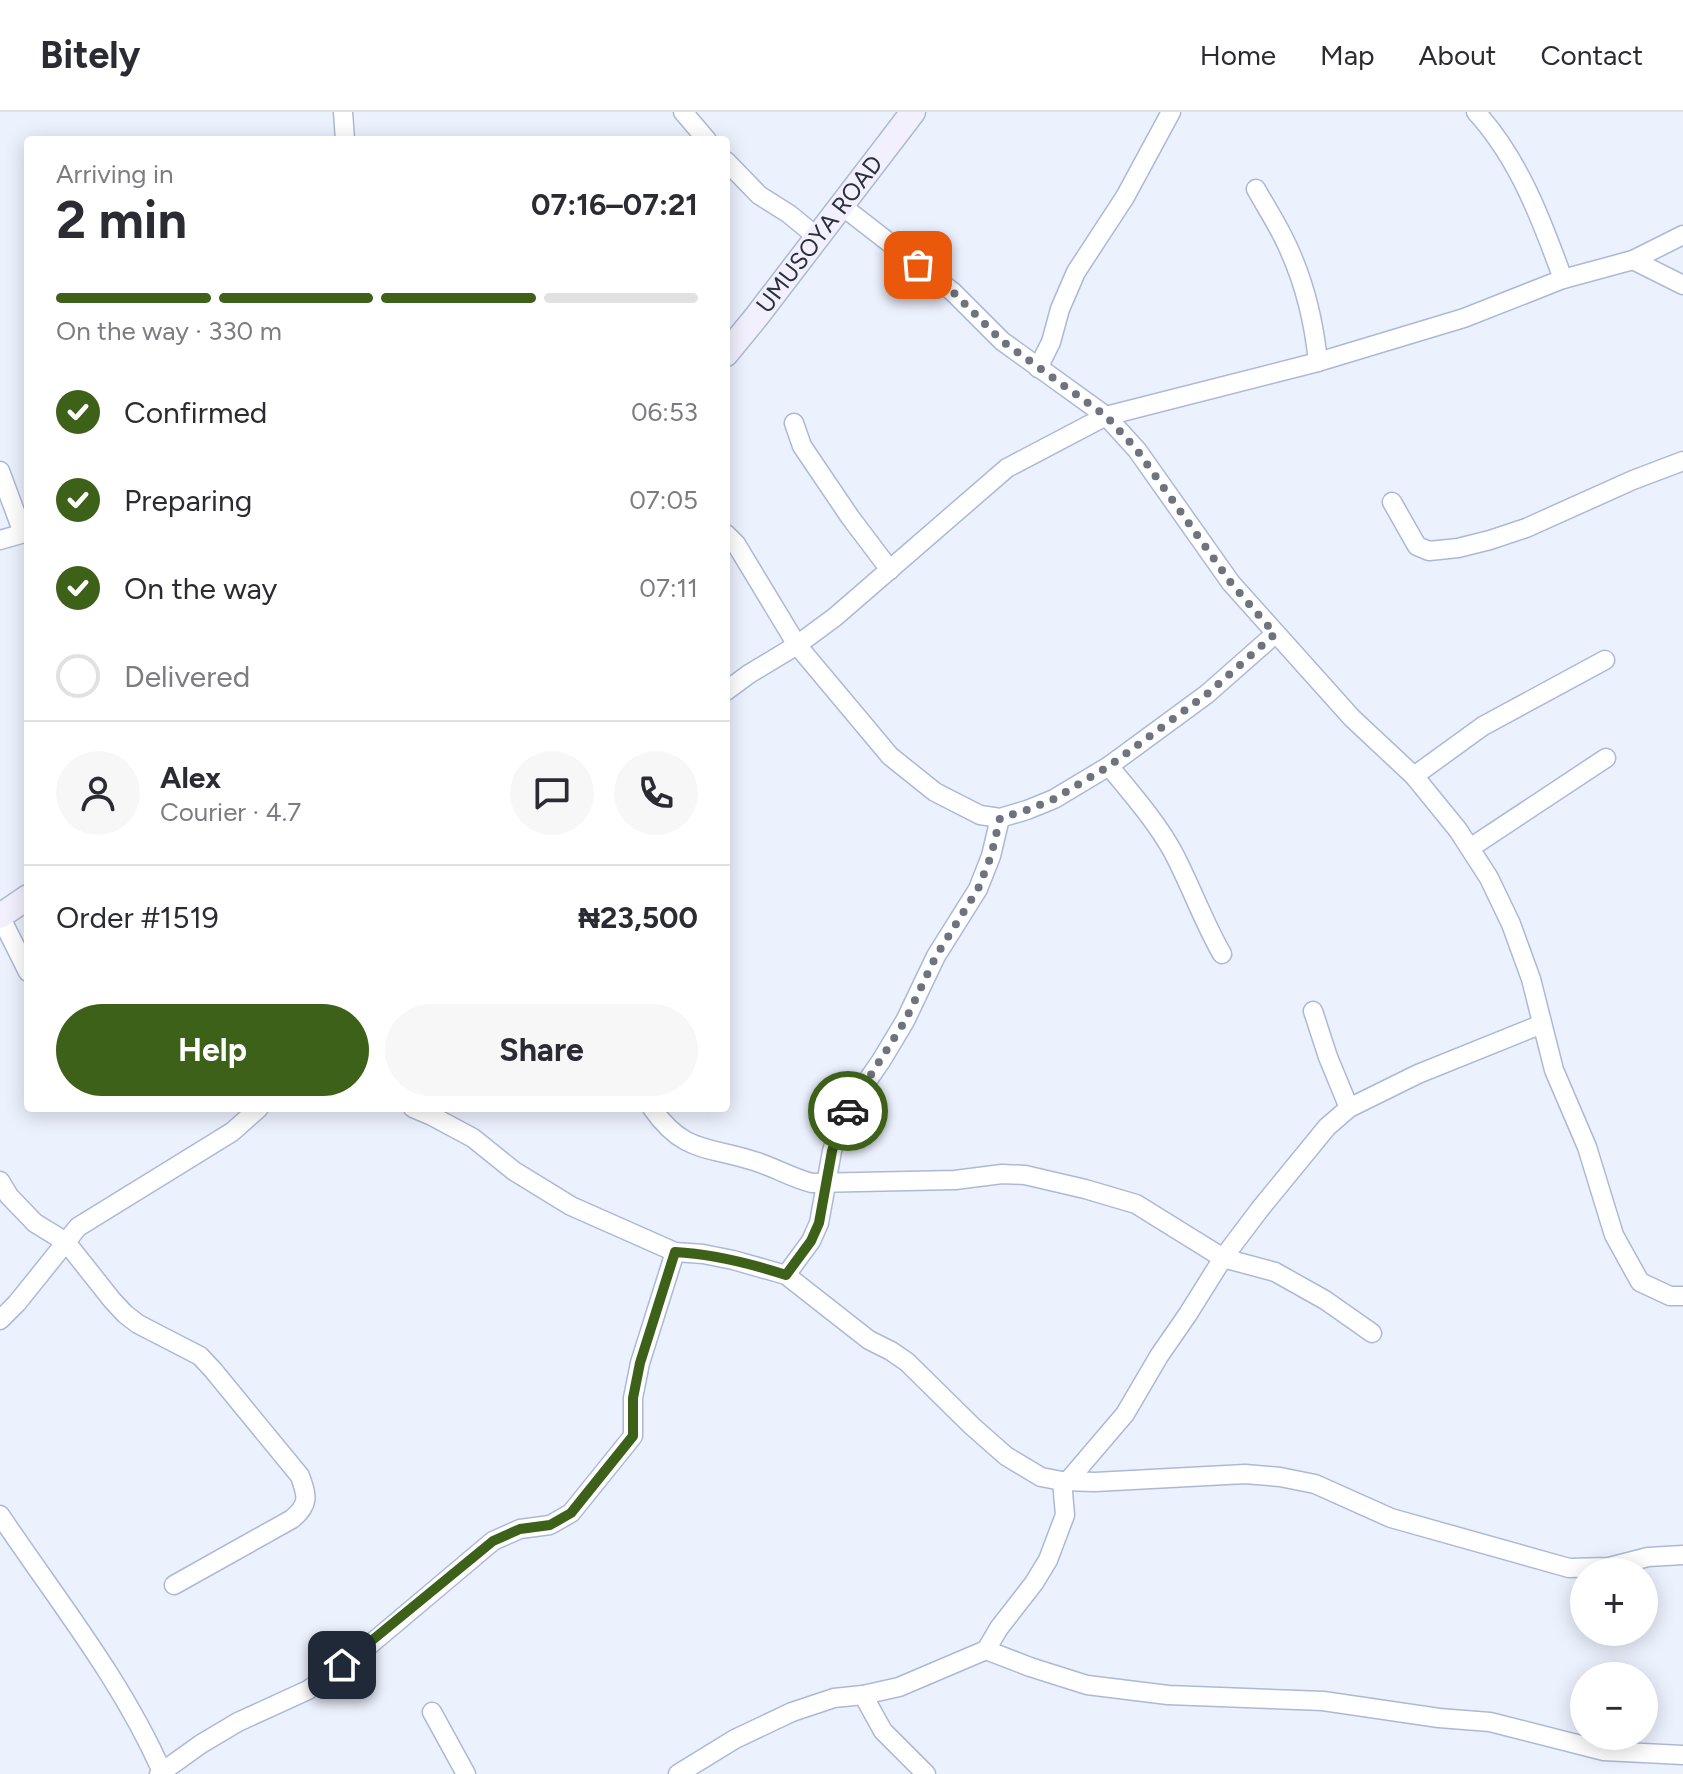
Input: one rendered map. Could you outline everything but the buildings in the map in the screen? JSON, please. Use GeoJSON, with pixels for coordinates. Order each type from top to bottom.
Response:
{"type":"FeatureCollection","features":[{"type":"Feature","properties":{"kind":"main road","name":"UMUSOYA ROAD"},"geometry":{"type":"LineString","coordinates":[[730,349],[913,112]]}},
{"type":"Feature","properties":{"kind":"main road"},"geometry":{"type":"LineString","coordinates":[[0,916],[24,900]]}},
{"type":"Feature","properties":{"kind":"street"},"geometry":{"type":"LineString","coordinates":[[343,112],[345,136]]}},
{"type":"Feature","properties":{"kind":"street"},"geometry":{"type":"LineString","coordinates":[[683,112],[704,136]]}},
{"type":"Feature","properties":{"kind":"street"},"geometry":{"type":"LineString","coordinates":[[1038,368],[1051,342],[1060,309],[1076,272],[1125,197],[1171,112]]}},
{"type":"Feature","properties":{"kind":"street"},"geometry":{"type":"LineString","coordinates":[[1485,115],[1521,177],[1563,279]]}},
{"type":"Feature","properties":{"kind":"street"},"geometry":{"type":"LineString","coordinates":[[730,165],[759,195],[817,237]]}},
{"type":"Feature","properties":{"kind":"street"},"geometry":{"type":"LineString","coordinates":[[1256,189],[1287,244],[1305,293],[1315,331],[1318,362]]}},
{"type":"Feature","properties":{"kind":"street"},"geometry":{"type":"LineString","coordinates":[[842,206],[953,292],[1002,341],[1106,416],[1137,450],[1231,583],[1352,718],[1414,776],[1458,830],[1489,878],[1511,924],[1531,979],[1554,1070],[1587,1147],[1614,1235],[1640,1282],[1670,1296],[1683,1296]]}},
{"type":"Feature","properties":{"kind":"street"},"geometry":{"type":"LineString","coordinates":[[730,688],[835,617],[1007,468],[1106,416],[1318,362],[1464,318],[1563,279],[1633,260],[1683,235]]}},
{"type":"Feature","properties":{"kind":"street"},"geometry":{"type":"LineString","coordinates":[[1633,260],[1683,285]]}},
{"type":"Feature","properties":{"kind":"street"},"geometry":{"type":"LineString","coordinates":[[794,423],[802,446],[890,570]]}},
{"type":"Feature","properties":{"kind":"street"},"geometry":{"type":"LineString","coordinates":[[1392,502],[1417,546],[1429,551],[1458,548],[1526,528],[1683,461]]}},
{"type":"Feature","properties":{"kind":"street"},"geometry":{"type":"LineString","coordinates":[[0,471],[24,527]]}},
{"type":"Feature","properties":{"kind":"street"},"geometry":{"type":"LineString","coordinates":[[0,540],[24,533]]}},
{"type":"Feature","properties":{"kind":"street"},"geometry":{"type":"LineString","coordinates":[[730,538],[797,645],[890,756],[935,792],[980,815],[1000,818],[1027,810],[1054,799],[1109,766],[1207,694],[1275,634]]}},
{"type":"Feature","properties":{"kind":"street"},"geometry":{"type":"LineString","coordinates":[[1414,776],[1483,726],[1605,660]]}},
{"type":"Feature","properties":{"kind":"street"},"geometry":{"type":"LineString","coordinates":[[1470,848],[1606,758]]}},
{"type":"Feature","properties":{"kind":"street"},"geometry":{"type":"LineString","coordinates":[[1109,766],[1171,848],[1222,954]]}},
{"type":"Feature","properties":{"kind":"street"},"geometry":{"type":"LineString","coordinates":[[786,1275],[811,1241],[819,1223],[832,1151],[840,1127],[905,1021],[936,956],[978,889],[991,856],[1000,818]]}},
{"type":"Feature","properties":{"kind":"street"},"geometry":{"type":"LineString","coordinates":[[0,916],[24,964]]}},
{"type":"Feature","properties":{"kind":"street"},"geometry":{"type":"LineString","coordinates":[[1313,1011],[1349,1108]]}},
{"type":"Feature","properties":{"kind":"street"},"geometry":{"type":"LineString","coordinates":[[684,1773],[735,1739],[792,1712],[834,1698],[899,1687],[986,1650],[1048,1560],[1065,1515],[1064,1482],[1125,1414],[1223,1258],[1327,1127],[1349,1108],[1418,1074],[1542,1024]]}},
{"type":"Feature","properties":{"kind":"street"},"geometry":{"type":"LineString","coordinates":[[0,1320],[78,1227],[232,1132],[254,1112]]}},
{"type":"Feature","properties":{"kind":"street"},"geometry":{"type":"LineString","coordinates":[[422,1112],[473,1138],[514,1171],[571,1206],[675,1252],[703,1254],[786,1275],[869,1340],[907,1362],[1006,1456],[1041,1477],[1064,1482],[1245,1474],[1280,1477],[1315,1484],[1391,1518],[1569,1568],[1609,1567],[1648,1557],[1683,1555]]}},
{"type":"Feature","properties":{"kind":"street"},"geometry":{"type":"LineString","coordinates":[[655,1112],[664,1125],[690,1145],[757,1162],[812,1183],[1025,1175],[1136,1204],[1223,1258],[1275,1272],[1325,1300],[1372,1333]]}},
{"type":"Feature","properties":{"kind":"street"},"geometry":{"type":"LineString","coordinates":[[0,1181],[9,1196],[35,1223],[66,1242],[125,1314],[200,1356],[300,1476],[307,1495],[302,1510],[292,1519],[174,1585]]}},
{"type":"Feature","properties":{"kind":"street"},"geometry":{"type":"LineString","coordinates":[[0,1515],[87,1638],[132,1711],[161,1773],[238,1722],[308,1690],[360,1653],[493,1541],[520,1529],[550,1525],[571,1513],[633,1436],[633,1398],[640,1363],[675,1252]]}},
{"type":"Feature","properties":{"kind":"street"},"geometry":{"type":"LineString","coordinates":[[986,1650],[1087,1685],[1168,1695],[1323,1701],[1490,1722],[1604,1751],[1683,1755]]}},
{"type":"Feature","properties":{"kind":"street"},"geometry":{"type":"LineString","coordinates":[[863,1695],[883,1731],[926,1774]]}},
{"type":"Feature","properties":{"kind":"street"},"geometry":{"type":"LineString","coordinates":[[432,1712],[466,1774]]}},
{"type":"Feature","properties":{"kind":"way so far"},"geometry":{"type":"LineString","coordinates":[[848,1111],[905,1021],[936,956],[978,889],[991,856],[1000,818],[1054,799],[1109,766],[1207,694],[1275,634],[1231,583],[1137,450],[1106,416],[1002,341],[953,292],[918,265]]}},
{"type":"Feature","properties":{"kind":"route"},"geometry":{"type":"LineString","coordinates":[[342,1665],[493,1541],[520,1529],[550,1525],[571,1513],[633,1436],[633,1398],[640,1363],[675,1252],[703,1254],[786,1275],[811,1241],[819,1223],[832,1151],[848,1111]]}}]}
